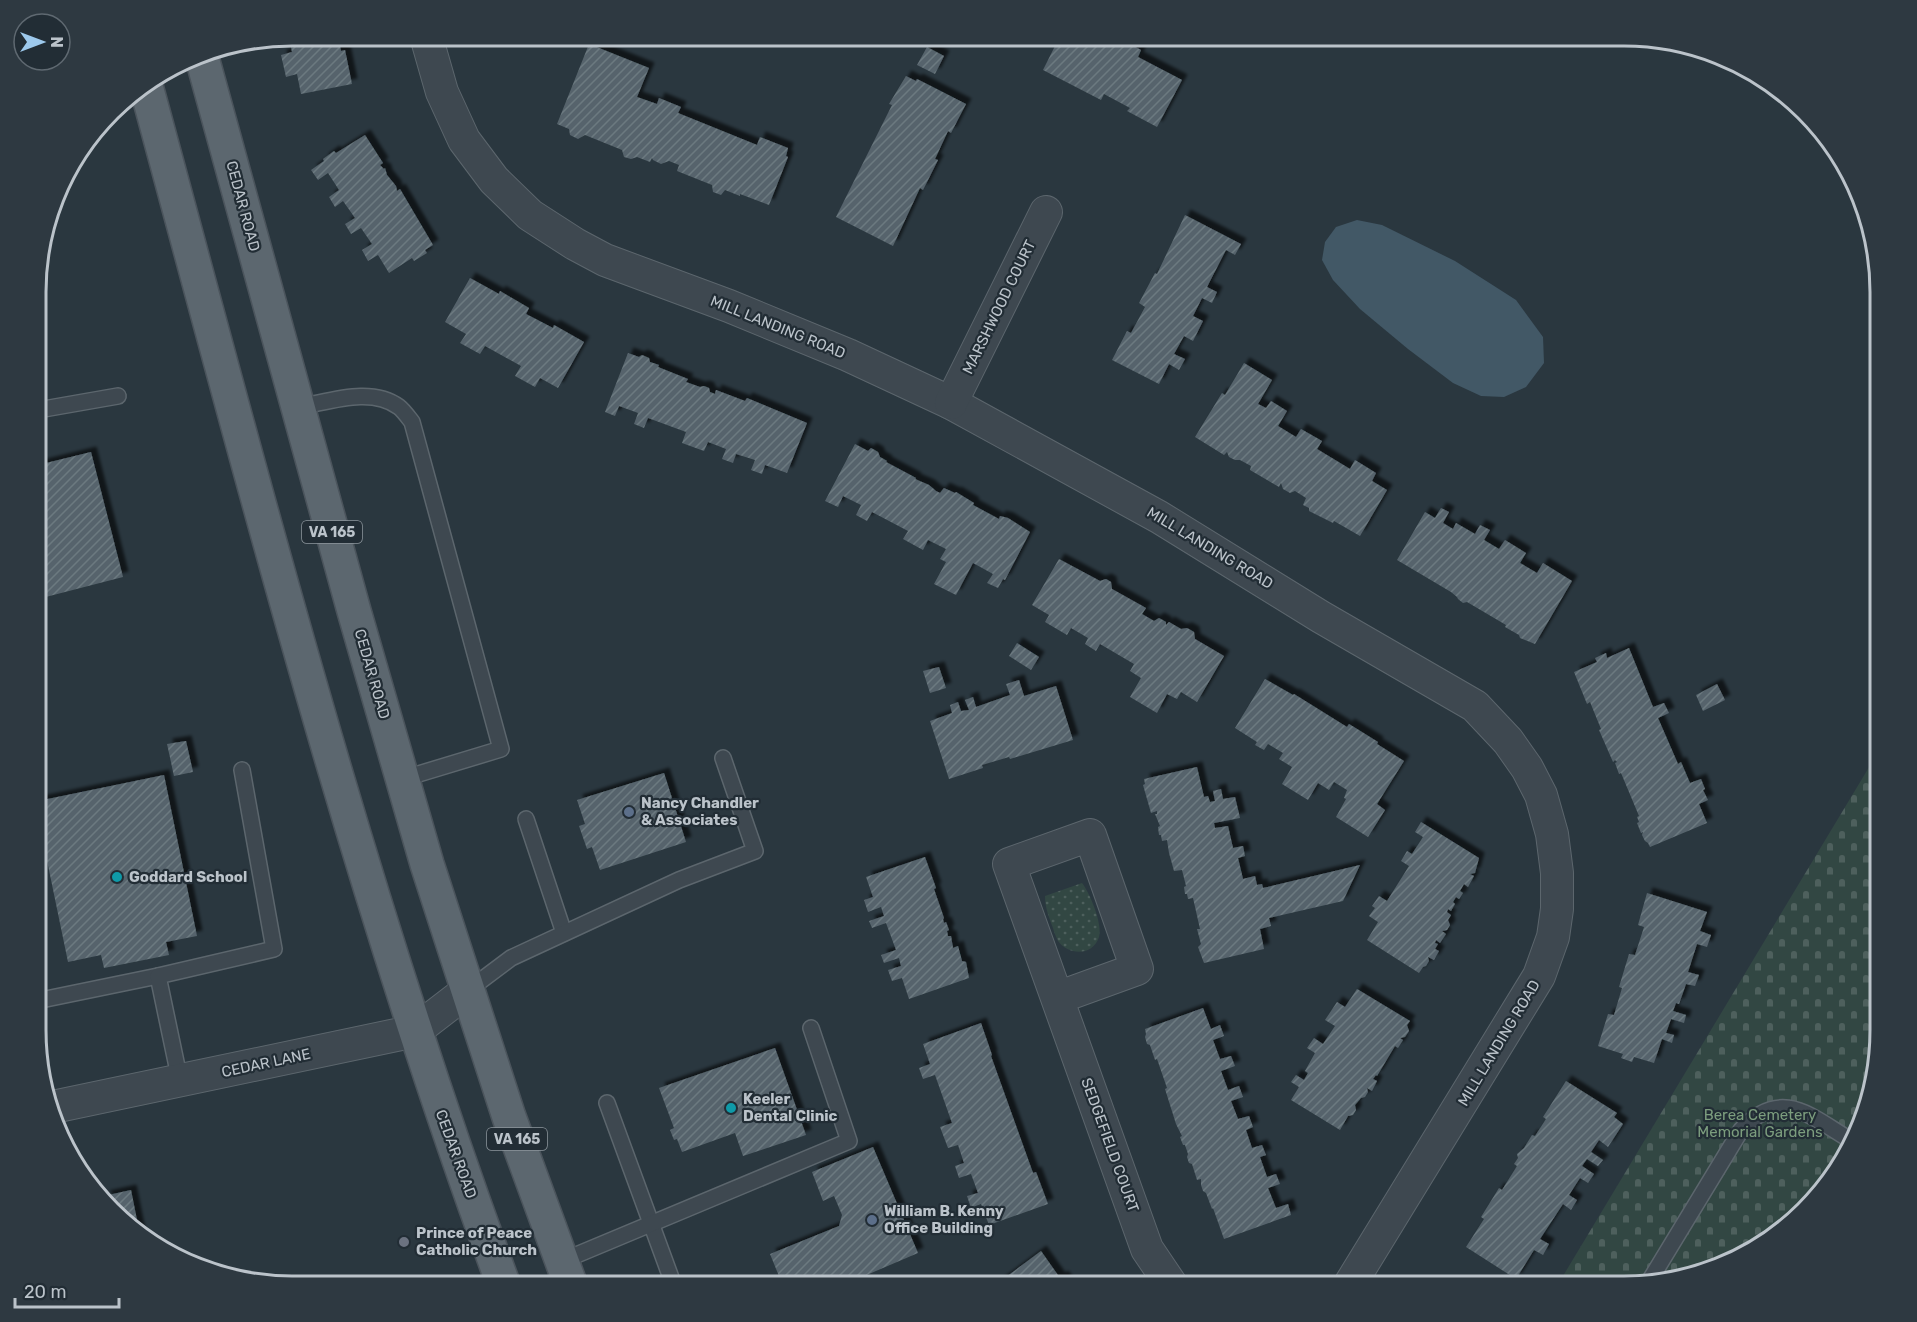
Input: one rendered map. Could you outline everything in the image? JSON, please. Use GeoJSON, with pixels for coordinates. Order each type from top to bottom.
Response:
{"type":"FeatureCollection","features":[{"type":"Feature","properties":{"kind":"main road","name":"CEDAR ROAD"},"geometry":{"type":"LineString","coordinates":[[204,63],[427,864],[509,1117],[566,1273]]}},
{"type":"Feature","properties":{"kind":"main road","name":"CEDAR ROAD"},"geometry":{"type":"LineString","coordinates":[[148,93],[350,822],[444,1120],[500,1276]]}},
{"type":"Feature","properties":{"kind":"street","name":"MILL LANDING ROAD"},"geometry":{"type":"LineString","coordinates":[[429,46],[442,92],[464,140],[494,180],[530,215],[574,244],[606,260],[729,306],[848,355],[951,403],[1160,517],[1321,616],[1475,706],[1508,741],[1527,768],[1541,795],[1552,834],[1557,873],[1557,909],[1553,938],[1539,976],[1354,1276]]}},
{"type":"Feature","properties":{"kind":"street","name":"MARSHWOOD COURT"},"geometry":{"type":"LineString","coordinates":[[951,403],[1046,212]]}},
{"type":"Feature","properties":{"kind":"street","name":"SEDGEFIELD COURT"},"geometry":{"type":"LineString","coordinates":[[1057,998],[1137,969],[1090,835],[1009,864],[1057,998],[1147,1249],[1165,1276]]}},
{"type":"Feature","properties":{"kind":"street","name":"CEDAR LANE"},"geometry":{"type":"LineString","coordinates":[[59,1106],[415,1031],[467,991]]}},
{"type":"Feature","properties":{"kind":"lane"},"geometry":{"type":"LineString","coordinates":[[298,407],[365,395],[382,398],[400,408],[412,422],[501,749],[402,779]]}},
{"type":"Feature","properties":{"kind":"lane"},"geometry":{"type":"LineString","coordinates":[[46,409],[118,396]]}},
{"type":"Feature","properties":{"kind":"lane"},"geometry":{"type":"LineString","coordinates":[[467,991],[512,958],[679,880],[755,851],[723,758]]}},
{"type":"Feature","properties":{"kind":"lane"},"geometry":{"type":"LineString","coordinates":[[46,999],[158,976],[274,948],[243,770]]}},
{"type":"Feature","properties":{"kind":"lane"},"geometry":{"type":"LineString","coordinates":[[526,819],[564,933]]}},
{"type":"Feature","properties":{"kind":"lane"},"geometry":{"type":"LineString","coordinates":[[158,976],[180,1082]]}},
{"type":"Feature","properties":{"kind":"lane"},"geometry":{"type":"LineString","coordinates":[[566,1273],[651,1224],[849,1141],[811,1028]]}},
{"type":"Feature","properties":{"kind":"lane"},"geometry":{"type":"LineString","coordinates":[[607,1103],[670,1276]]}},
{"type":"Feature","properties":{"kind":"lane"},"geometry":{"type":"LineString","coordinates":[[1654,1273],[1741,1130],[1751,1118],[1771,1108],[1792,1108],[1845,1138]]}},
{"type":"Feature","properties":{"kind":"green space","name":"Berea Cemetery Memorial Gardens"},"geometry":{"type":"Polygon","coordinates":[[[1870,766],[1870,1046],[1862,1093],[1852,1124],[1838,1153],[1810,1192],[1787,1215],[1748,1243],[1719,1257],[1673,1271],[1641,1275],[1563,1276],[1870,766]]]}},
{"type":"Feature","properties":{"kind":"green space"},"geometry":{"type":"Polygon","coordinates":[[[1082,883],[1095,909],[1100,932],[1092,948],[1080,952],[1068,949],[1058,941],[1045,896],[1082,883]]]}},
{"type":"Feature","properties":{"kind":"water"},"geometry":{"type":"Polygon","coordinates":[[[1357,220],[1382,225],[1455,261],[1516,300],[1543,337],[1544,363],[1526,387],[1504,397],[1481,396],[1453,383],[1360,309],[1333,280],[1322,260],[1325,242],[1336,227],[1357,220]]]}},
{"type":"Feature","properties":{"kind":"building"},"geometry":{"type":"Polygon","coordinates":[[[291,46],[340,46],[341,51],[345,50],[352,84],[301,94],[297,74],[286,77],[281,55],[292,52],[291,46]]]}},
{"type":"Feature","properties":{"kind":"building"},"geometry":{"type":"Polygon","coordinates":[[[588,46],[594,46],[649,68],[637,97],[657,104],[659,98],[681,107],[678,113],[757,145],[760,137],[788,148],[786,156],[788,157],[769,205],[725,190],[721,195],[713,192],[712,185],[677,171],[679,165],[669,161],[661,164],[652,158],[650,162],[637,157],[631,159],[624,157],[622,150],[585,135],[578,139],[570,135],[569,129],[557,124],[588,46]]]}},
{"type":"Feature","properties":{"kind":"building"},"geometry":{"type":"Polygon","coordinates":[[[1055,46],[1134,46],[1141,50],[1138,57],[1182,80],[1157,127],[1127,111],[1130,108],[1104,94],[1101,100],[1043,70],[1055,46]]]}},
{"type":"Feature","properties":{"kind":"building"},"geometry":{"type":"Polygon","coordinates":[[[927,47],[944,56],[935,74],[917,65],[927,47]]]}},
{"type":"Feature","properties":{"kind":"building"},"geometry":{"type":"Polygon","coordinates":[[[906,76],[916,81],[917,79],[966,104],[951,133],[948,131],[935,159],[938,160],[923,190],[920,188],[893,246],[836,217],[892,105],[889,104],[906,76]]]}},
{"type":"Feature","properties":{"kind":"building"},"geometry":{"type":"Polygon","coordinates":[[[365,135],[383,163],[380,165],[385,168],[397,191],[400,189],[433,245],[425,250],[427,253],[414,261],[412,258],[389,273],[378,255],[368,261],[362,250],[372,244],[361,228],[351,234],[345,224],[355,218],[343,201],[335,207],[329,197],[339,190],[328,173],[318,180],[311,170],[334,151],[336,153],[365,135]]]}},
{"type":"Feature","properties":{"kind":"building"},"geometry":{"type":"Polygon","coordinates":[[[1185,215],[1241,244],[1235,255],[1226,250],[1207,287],[1217,292],[1212,303],[1202,298],[1193,316],[1203,321],[1193,341],[1184,336],[1174,354],[1185,359],[1179,370],[1169,364],[1159,384],[1112,360],[1127,331],[1131,333],[1145,307],[1139,303],[1155,273],[1157,274],[1185,215]]]}},
{"type":"Feature","properties":{"kind":"building"},"geometry":{"type":"Polygon","coordinates":[[[470,278],[499,294],[500,291],[529,308],[526,314],[553,328],[554,325],[584,342],[558,388],[540,378],[535,387],[515,376],[521,366],[485,346],[480,354],[460,343],[466,334],[445,322],[470,278]]]}},
{"type":"Feature","properties":{"kind":"building"},"geometry":{"type":"Polygon","coordinates":[[[628,353],[649,358],[650,362],[659,365],[658,367],[688,379],[686,382],[709,388],[710,392],[715,394],[716,390],[745,401],[747,398],[807,423],[787,473],[765,465],[762,474],[751,470],[755,460],[736,454],[733,463],[722,459],[726,449],[708,442],[704,451],[682,443],[686,432],[648,418],[644,428],[634,424],[638,413],[619,406],[615,416],[605,412],[628,353]]]}},
{"type":"Feature","properties":{"kind":"building"},"geometry":{"type":"Polygon","coordinates":[[[1244,363],[1272,380],[1258,404],[1266,408],[1271,401],[1287,411],[1278,426],[1296,437],[1301,429],[1322,441],[1317,449],[1350,469],[1355,460],[1376,473],[1372,481],[1387,490],[1360,536],[1334,521],[1333,523],[1309,511],[1309,508],[1303,505],[1306,498],[1295,491],[1290,493],[1283,489],[1281,483],[1279,487],[1250,470],[1251,466],[1229,457],[1227,452],[1224,455],[1195,437],[1222,393],[1225,395],[1244,363]]]}},
{"type":"Feature","properties":{"kind":"building"},"geometry":{"type":"Polygon","coordinates":[[[855,444],[868,451],[871,448],[878,452],[886,462],[936,491],[940,493],[944,488],[956,492],[974,503],[973,505],[999,519],[1000,516],[1008,518],[1030,532],[1005,580],[1003,579],[998,588],[987,583],[993,574],[973,563],[956,595],[934,584],[946,562],[940,559],[946,549],[928,540],[923,550],[903,539],[908,531],[872,512],[867,521],[856,515],[861,505],[843,496],[838,507],[825,501],[855,444]]]}},
{"type":"Feature","properties":{"kind":"building"},"geometry":{"type":"Polygon","coordinates":[[[91,452],[123,577],[46,597],[46,463],[91,452]]]}},
{"type":"Feature","properties":{"kind":"building"},"geometry":{"type":"Polygon","coordinates":[[[1441,508],[1449,512],[1443,523],[1453,529],[1456,523],[1475,534],[1480,525],[1490,530],[1484,540],[1499,549],[1505,540],[1526,553],[1520,563],[1537,573],[1543,563],[1572,581],[1535,644],[1520,638],[1519,635],[1505,627],[1506,625],[1467,602],[1463,603],[1451,592],[1397,560],[1425,512],[1435,518],[1441,508]]]}},
{"type":"Feature","properties":{"kind":"building"},"geometry":{"type":"Polygon","coordinates":[[[1059,559],[1100,581],[1106,579],[1111,582],[1112,589],[1146,608],[1142,614],[1154,621],[1159,618],[1166,622],[1166,625],[1169,622],[1181,629],[1187,628],[1194,632],[1195,639],[1224,656],[1197,702],[1181,692],[1177,699],[1167,694],[1157,713],[1130,697],[1141,678],[1130,671],[1134,664],[1100,644],[1096,651],[1085,644],[1088,638],[1071,628],[1067,635],[1045,622],[1049,615],[1032,605],[1059,559]]]}},
{"type":"Feature","properties":{"kind":"building"},"geometry":{"type":"Polygon","coordinates":[[[1017,643],[1039,657],[1031,670],[1009,656],[1017,643]]]}},
{"type":"Feature","properties":{"kind":"building"},"geometry":{"type":"Polygon","coordinates":[[[1629,648],[1653,707],[1664,703],[1669,713],[1658,718],[1678,764],[1681,762],[1690,783],[1701,779],[1708,800],[1699,804],[1707,823],[1650,847],[1637,823],[1639,816],[1621,773],[1619,774],[1615,763],[1617,762],[1615,760],[1613,762],[1590,702],[1587,704],[1574,672],[1597,662],[1595,658],[1606,653],[1607,658],[1629,648]]]}},
{"type":"Feature","properties":{"kind":"building"},"geometry":{"type":"Polygon","coordinates":[[[939,667],[946,688],[930,693],[923,671],[939,667]]]}},
{"type":"Feature","properties":{"kind":"building"},"geometry":{"type":"Polygon","coordinates":[[[1265,679],[1347,727],[1349,724],[1404,761],[1377,804],[1385,810],[1368,837],[1336,817],[1346,799],[1344,798],[1347,790],[1334,782],[1329,790],[1318,783],[1308,800],[1282,784],[1292,767],[1279,759],[1283,753],[1268,744],[1264,750],[1255,745],[1257,742],[1235,728],[1265,679]]]}},
{"type":"Feature","properties":{"kind":"building"},"geometry":{"type":"Polygon","coordinates":[[[1019,680],[1024,696],[1056,686],[1073,740],[982,765],[983,768],[949,779],[930,721],[952,713],[950,705],[958,702],[961,711],[969,710],[965,700],[973,697],[976,707],[1010,695],[1006,684],[1019,680]]]}},
{"type":"Feature","properties":{"kind":"building"},"geometry":{"type":"Polygon","coordinates":[[[1717,684],[1725,700],[1703,711],[1696,695],[1717,684]]]}},
{"type":"Feature","properties":{"kind":"building"},"geometry":{"type":"Polygon","coordinates":[[[186,741],[193,772],[174,776],[167,744],[186,741]]]}},
{"type":"Feature","properties":{"kind":"building"},"geometry":{"type":"Polygon","coordinates":[[[1197,767],[1204,797],[1208,796],[1210,802],[1215,801],[1213,791],[1221,789],[1223,799],[1235,797],[1240,818],[1214,823],[1215,828],[1228,826],[1233,848],[1243,846],[1245,856],[1238,858],[1243,879],[1255,876],[1257,885],[1262,884],[1263,888],[1360,865],[1343,901],[1269,918],[1271,926],[1260,929],[1264,949],[1204,963],[1198,947],[1201,944],[1197,929],[1200,929],[1193,898],[1188,899],[1185,894],[1184,887],[1186,886],[1182,870],[1174,871],[1167,840],[1162,841],[1159,835],[1158,827],[1160,826],[1155,814],[1157,811],[1151,813],[1143,785],[1145,784],[1144,779],[1197,767]]]}},
{"type":"Feature","properties":{"kind":"building","name":"Nancy Chandler & Associates"},"geometry":{"type":"Polygon","coordinates":[[[664,773],[686,842],[600,870],[592,847],[587,849],[579,826],[585,824],[577,800],[664,773]]]}},
{"type":"Feature","properties":{"kind":"building","name":"Goddard School"},"geometry":{"type":"Polygon","coordinates":[[[164,775],[197,936],[166,942],[169,955],[104,968],[101,955],[68,962],[46,856],[46,799],[164,775]]]}},
{"type":"Feature","properties":{"kind":"building"},"geometry":{"type":"Polygon","coordinates":[[[1421,822],[1479,858],[1475,873],[1470,874],[1474,876],[1468,887],[1464,884],[1460,891],[1463,893],[1459,899],[1456,897],[1451,911],[1448,909],[1447,912],[1451,915],[1448,920],[1450,925],[1447,930],[1442,931],[1446,934],[1440,943],[1436,940],[1435,943],[1438,944],[1435,949],[1439,951],[1434,960],[1428,957],[1429,961],[1419,973],[1367,940],[1378,922],[1369,916],[1375,908],[1372,906],[1379,896],[1387,901],[1409,866],[1401,861],[1407,851],[1412,854],[1423,837],[1415,832],[1421,822]]]}},
{"type":"Feature","properties":{"kind":"building"},"geometry":{"type":"Polygon","coordinates":[[[925,857],[936,888],[934,889],[944,923],[946,922],[949,930],[947,931],[948,936],[951,936],[953,948],[958,946],[962,961],[966,962],[969,978],[909,999],[902,978],[892,981],[888,970],[901,966],[899,958],[884,963],[881,955],[896,950],[886,923],[872,928],[869,921],[884,916],[881,907],[868,912],[864,900],[873,897],[866,877],[925,857]]]}},
{"type":"Feature","properties":{"kind":"building"},"geometry":{"type":"Polygon","coordinates":[[[1647,893],[1707,912],[1700,931],[1711,935],[1707,947],[1697,944],[1688,972],[1699,975],[1695,986],[1686,984],[1679,1004],[1676,1003],[1673,1011],[1686,1015],[1684,1023],[1671,1019],[1666,1033],[1674,1035],[1672,1043],[1662,1039],[1654,1063],[1634,1057],[1632,1062],[1621,1058],[1623,1054],[1598,1046],[1608,1014],[1614,1015],[1622,988],[1619,987],[1629,954],[1635,955],[1644,927],[1638,925],[1647,893]]]}},
{"type":"Feature","properties":{"kind":"building"},"geometry":{"type":"Polygon","coordinates":[[[1357,989],[1410,1021],[1407,1025],[1409,1031],[1405,1037],[1400,1038],[1403,1040],[1398,1048],[1395,1046],[1373,1079],[1377,1081],[1372,1091],[1367,1088],[1368,1092],[1365,1097],[1355,1105],[1356,1110],[1353,1115],[1348,1116],[1340,1130],[1291,1100],[1299,1087],[1291,1082],[1296,1075],[1304,1080],[1308,1073],[1305,1071],[1315,1053],[1307,1048],[1314,1038],[1323,1044],[1335,1026],[1325,1020],[1337,1002],[1345,1007],[1357,989]]]}},
{"type":"Feature","properties":{"kind":"building"},"geometry":{"type":"Polygon","coordinates":[[[1203,1008],[1211,1029],[1220,1025],[1224,1036],[1213,1040],[1220,1059],[1231,1056],[1235,1066],[1221,1071],[1228,1090],[1239,1086],[1243,1097],[1231,1101],[1238,1119],[1249,1116],[1253,1127],[1246,1130],[1252,1148],[1262,1145],[1266,1155],[1260,1157],[1267,1177],[1276,1174],[1280,1184],[1268,1188],[1276,1208],[1288,1204],[1291,1215],[1224,1239],[1213,1208],[1203,1191],[1201,1179],[1197,1180],[1192,1164],[1189,1163],[1157,1059],[1155,1060],[1145,1037],[1145,1029],[1203,1008]]]}},
{"type":"Feature","properties":{"kind":"building"},"geometry":{"type":"Polygon","coordinates":[[[981,1023],[1033,1173],[1036,1172],[1048,1204],[989,1225],[981,1204],[971,1208],[967,1196],[978,1193],[971,1174],[959,1178],[955,1166],[964,1163],[958,1145],[948,1148],[940,1127],[952,1123],[935,1075],[923,1079],[919,1068],[930,1064],[923,1044],[981,1023]]]}},
{"type":"Feature","properties":{"kind":"building","name":"Keeler Dental Clinic"},"geometry":{"type":"Polygon","coordinates":[[[775,1048],[806,1135],[743,1156],[735,1133],[682,1152],[677,1139],[674,1140],[670,1130],[674,1128],[659,1088],[775,1048]]]}},
{"type":"Feature","properties":{"kind":"building"},"geometry":{"type":"Polygon","coordinates":[[[1566,1081],[1617,1113],[1614,1117],[1623,1124],[1608,1147],[1599,1140],[1591,1152],[1603,1160],[1598,1166],[1587,1159],[1582,1166],[1594,1174],[1588,1183],[1580,1178],[1569,1195],[1577,1200],[1571,1210],[1563,1204],[1540,1239],[1549,1244],[1543,1255],[1534,1250],[1518,1276],[1511,1276],[1466,1247],[1484,1219],[1481,1217],[1499,1188],[1502,1190],[1517,1166],[1514,1164],[1518,1158],[1517,1154],[1532,1135],[1535,1136],[1546,1119],[1543,1117],[1566,1081]]]}},
{"type":"Feature","properties":{"kind":"building","name":"William B. Kenny Office Building"},"geometry":{"type":"Polygon","coordinates":[[[873,1147],[918,1253],[864,1276],[779,1276],[770,1254],[839,1226],[842,1215],[834,1196],[823,1201],[812,1172],[873,1147]]]}},
{"type":"Feature","properties":{"kind":"building"},"geometry":{"type":"Polygon","coordinates":[[[131,1190],[137,1220],[118,1204],[110,1195],[131,1190]]]}},
{"type":"Feature","properties":{"kind":"building"},"geometry":{"type":"Polygon","coordinates":[[[1041,1251],[1059,1276],[1007,1276],[1041,1251]]]}},
{"type":"Feature","properties":{"kind":"place","name":"Nancy Chandler & Associates"},"geometry":{"type":"Point","coordinates":[629,812]}},
{"type":"Feature","properties":{"kind":"place","name":"Goddard School"},"geometry":{"type":"Point","coordinates":[117,877]}},
{"type":"Feature","properties":{"kind":"place","name":"Keeler Dental Clinic"},"geometry":{"type":"Point","coordinates":[731,1108]}},
{"type":"Feature","properties":{"kind":"place","name":"William B. Kenny Office Building"},"geometry":{"type":"Point","coordinates":[872,1220]}},
{"type":"Feature","properties":{"kind":"place","name":"Prince of Peace Catholic Church"},"geometry":{"type":"Point","coordinates":[404,1242]}}]}
